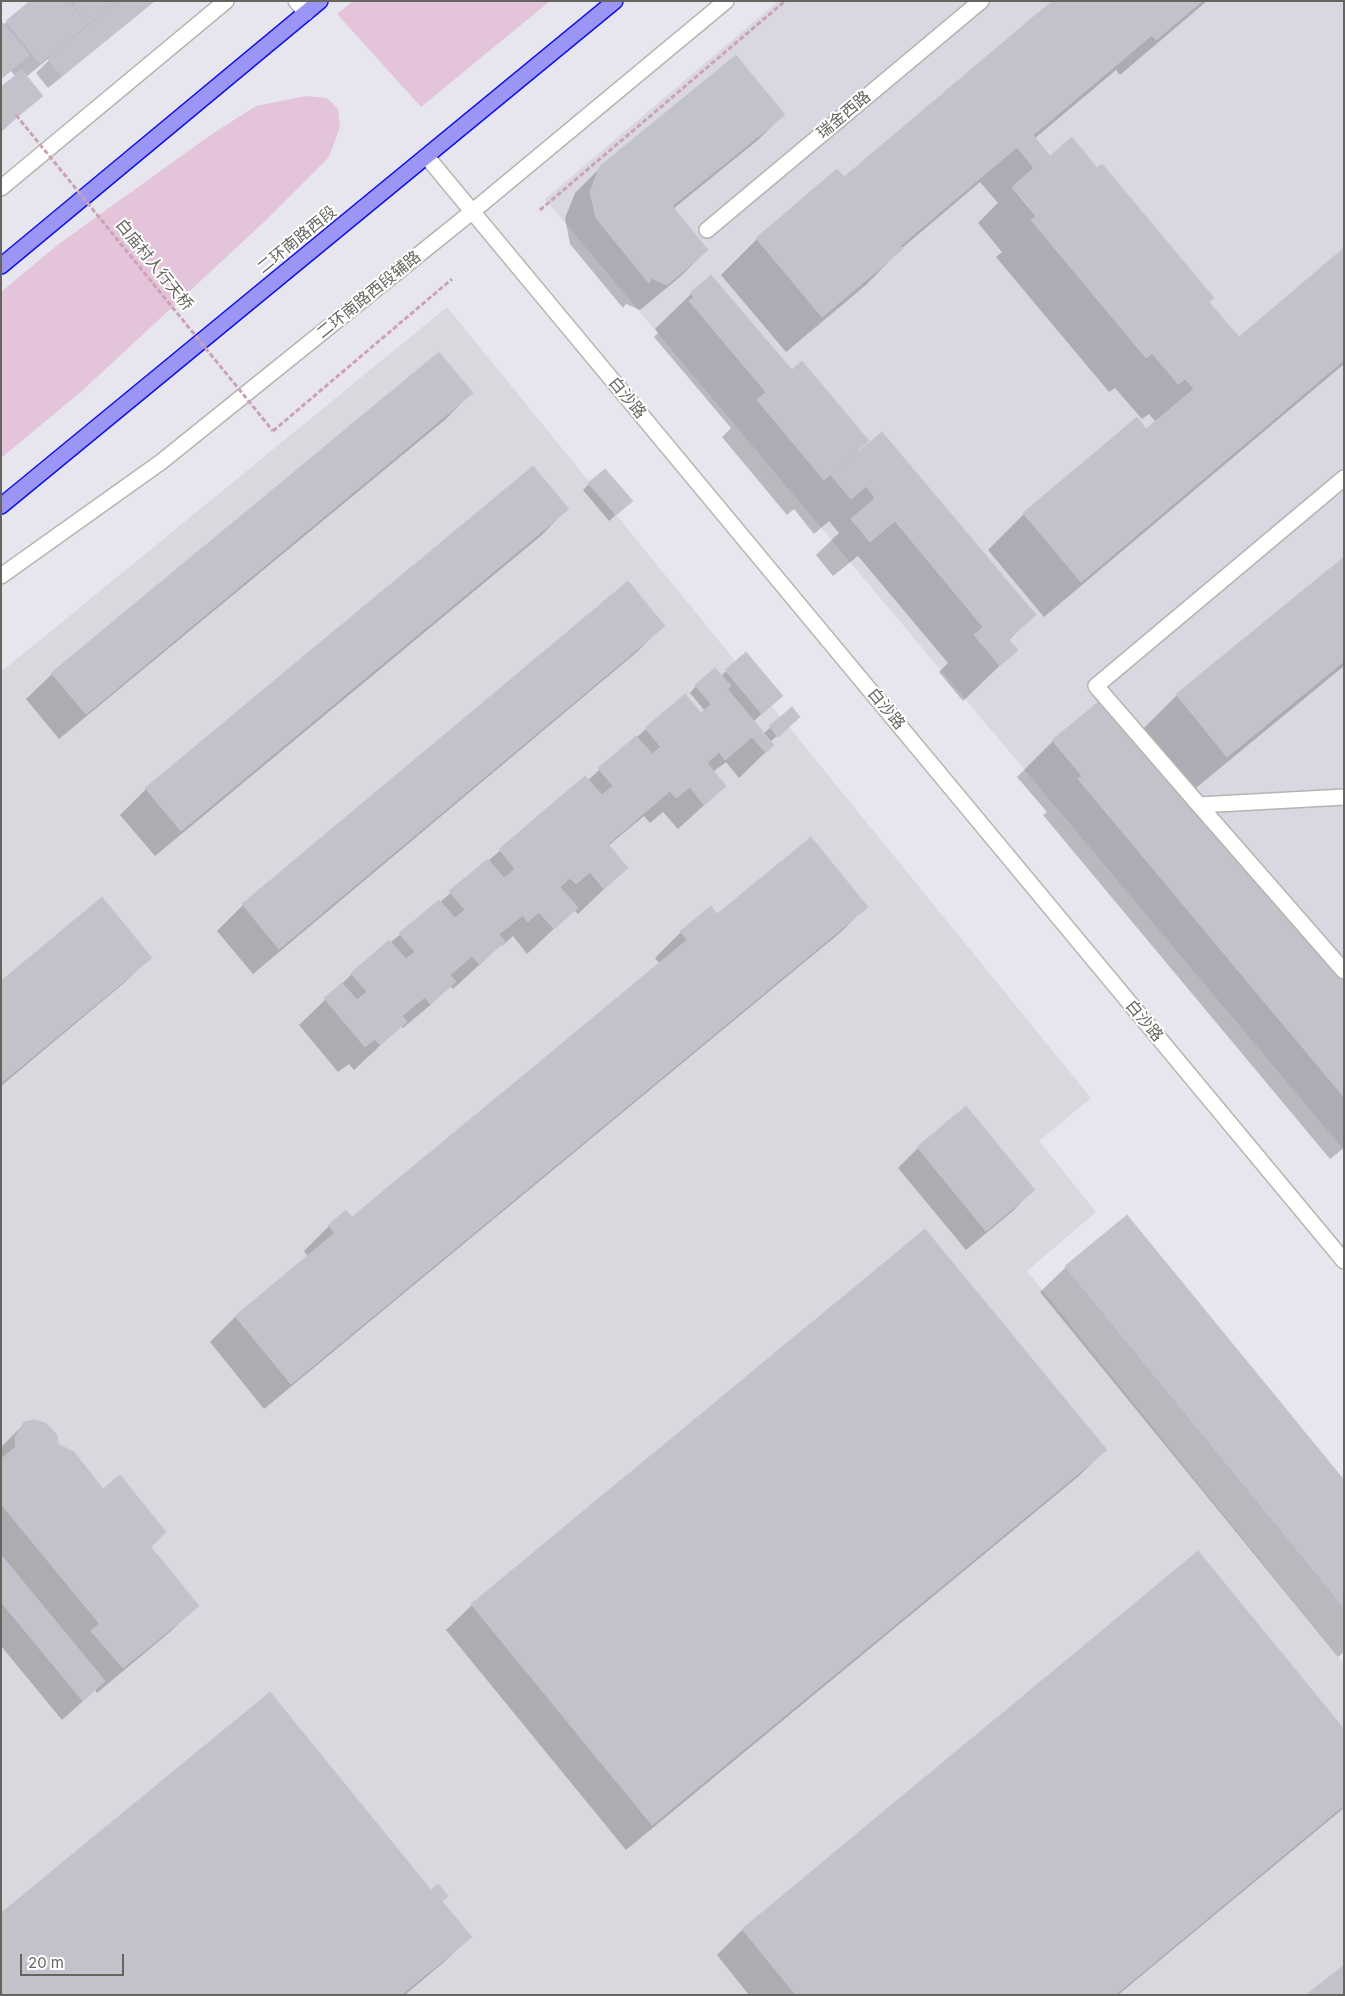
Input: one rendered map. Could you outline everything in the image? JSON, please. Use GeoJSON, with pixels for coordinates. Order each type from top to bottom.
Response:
{"type":"FeatureCollection","features":[{"type":"Feature","properties":{"kind":"highway"},"geometry":{"type":"LineString","coordinates":[[1,266],[301,7],[320,1]]}},
{"type":"Feature","properties":{"kind":"highway","name":"二环南路西段"},"geometry":{"type":"LineString","coordinates":[[1,506],[303,256],[428,157],[615,1]]}},
{"type":"Feature","properties":{"kind":"street"},"geometry":{"type":"LineString","coordinates":[[1,188],[226,1]]}},
{"type":"Feature","properties":{"kind":"street","name":"二环南路西段辅路"},"geometry":{"type":"LineString","coordinates":[[1,576],[162,462],[473,211],[726,1]]}},
{"type":"Feature","properties":{"kind":"street","name":"瑞金西路"},"geometry":{"type":"LineString","coordinates":[[707,230],[981,1]]}},
{"type":"Feature","properties":{"kind":"street","name":"白沙路"},"geometry":{"type":"LineString","coordinates":[[428,157],[1344,1261]]}},
{"type":"Feature","properties":{"kind":"street"},"geometry":{"type":"LineString","coordinates":[[1344,478],[1096,686],[1344,971]]}},
{"type":"Feature","properties":{"kind":"street"},"geometry":{"type":"LineString","coordinates":[[1199,805],[1344,797]]}},
{"type":"Feature","properties":{"kind":"path"},"geometry":{"type":"LineString","coordinates":[[540,210],[785,1]]}},
{"type":"Feature","properties":{"kind":"path","name":"白庙村人行天桥"},"geometry":{"type":"LineString","coordinates":[[16,115],[273,431],[452,280]]}},
{"type":"Feature","properties":{"kind":"shaded area"},"geometry":{"type":"Polygon","coordinates":[[[353,1],[550,1],[421,107],[337,14],[353,1]]]}},
{"type":"Feature","properties":{"kind":"shaded area"},"geometry":{"type":"Polygon","coordinates":[[[778,1],[1344,1],[1344,1150],[545,199],[778,1]]]}},
{"type":"Feature","properties":{"kind":"shaded area"},"geometry":{"type":"Polygon","coordinates":[[[306,96],[327,98],[338,109],[340,127],[329,157],[262,224],[83,390],[1,458],[1,292],[60,243],[212,134],[256,106],[306,96]]]}},
{"type":"Feature","properties":{"kind":"shaded area"},"geometry":{"type":"Polygon","coordinates":[[[447,307],[1091,1098],[1039,1141],[1096,1212],[1027,1271],[1344,1664],[1344,1995],[1,1995],[1,672],[447,307]]]}},
{"type":"Feature","properties":{"kind":"building"},"geometry":{"type":"Polygon","coordinates":[[[30,1],[68,1],[88,23],[74,5],[79,1],[116,1],[40,63],[6,21],[30,1]]]}},
{"type":"Feature","properties":{"kind":"building"},"geometry":{"type":"Polygon","coordinates":[[[119,1],[153,1],[62,76],[48,59],[119,1]]]}},
{"type":"Feature","properties":{"kind":"building"},"geometry":{"type":"Polygon","coordinates":[[[1052,1],[1202,1],[1156,40],[1152,35],[1033,135],[1050,156],[1072,137],[1097,168],[1102,164],[1214,298],[1209,302],[1239,337],[1344,248],[1344,360],[1081,582],[1023,513],[1137,417],[1146,429],[1194,389],[1185,379],[1178,384],[1152,353],[1146,358],[1031,220],[1037,216],[1012,187],[1034,168],[1017,147],[900,246],[903,249],[822,317],[756,238],[837,169],[844,177],[1052,1]]]}},
{"type":"Feature","properties":{"kind":"building"},"geometry":{"type":"Polygon","coordinates":[[[1,21],[29,55],[1,78],[1,21]]]}},
{"type":"Feature","properties":{"kind":"building"},"geometry":{"type":"Polygon","coordinates":[[[736,55],[785,115],[672,206],[708,250],[667,285],[651,278],[649,283],[596,218],[590,192],[600,166],[736,55]]]}},
{"type":"Feature","properties":{"kind":"building"},"geometry":{"type":"Polygon","coordinates":[[[22,70],[43,96],[1,130],[1,87],[22,70]]]}},
{"type":"Feature","properties":{"kind":"building"},"geometry":{"type":"Polygon","coordinates":[[[711,275],[792,370],[802,361],[869,441],[824,480],[757,400],[766,392],[689,301],[694,297],[690,293],[711,275]]]}},
{"type":"Feature","properties":{"kind":"building"},"geometry":{"type":"Polygon","coordinates":[[[439,352],[473,393],[86,714],[51,673],[439,352]]]}},
{"type":"Feature","properties":{"kind":"building"},"geometry":{"type":"Polygon","coordinates":[[[882,432],[1036,615],[1008,639],[1018,650],[1000,666],[974,635],[983,627],[895,521],[870,542],[851,519],[875,498],[866,486],[851,499],[831,475],[882,432]]]}},
{"type":"Feature","properties":{"kind":"building"},"geometry":{"type":"Polygon","coordinates":[[[533,466],[569,509],[181,831],[145,788],[533,466]]]}},
{"type":"Feature","properties":{"kind":"building"},"geometry":{"type":"Polygon","coordinates":[[[605,469],[633,501],[616,515],[588,483],[605,469]]]}},
{"type":"Feature","properties":{"kind":"building"},"geometry":{"type":"Polygon","coordinates":[[[1344,557],[1344,661],[1227,757],[1176,694],[1344,557]]]}},
{"type":"Feature","properties":{"kind":"building"},"geometry":{"type":"Polygon","coordinates":[[[628,581],[665,626],[279,949],[242,904],[628,581]]]}},
{"type":"Feature","properties":{"kind":"building"},"geometry":{"type":"Polygon","coordinates":[[[746,652],[783,696],[762,714],[725,670],[746,652]]]}},
{"type":"Feature","properties":{"kind":"building"},"geometry":{"type":"Polygon","coordinates":[[[715,668],[731,686],[711,704],[695,685],[715,668]]]}},
{"type":"Feature","properties":{"kind":"building"},"geometry":{"type":"Polygon","coordinates":[[[728,690],[774,745],[766,753],[752,737],[725,760],[719,752],[707,763],[726,786],[704,805],[690,787],[676,798],[670,791],[608,844],[628,868],[604,889],[590,872],[576,884],[570,878],[560,887],[578,908],[554,929],[539,912],[528,922],[523,915],[499,934],[505,942],[479,964],[472,956],[450,975],[456,982],[430,1004],[425,997],[402,1016],[407,1022],[380,1045],[375,1039],[365,1047],[324,998],[342,983],[357,1000],[367,992],[351,973],[389,940],[406,959],[415,952],[399,933],[439,900],[455,918],[465,910],[449,891],[488,859],[504,878],[515,869],[499,849],[585,776],[602,795],[613,786],[598,768],[636,736],[652,754],[661,747],[645,728],[685,694],[701,713],[728,690]]]}},
{"type":"Feature","properties":{"kind":"building"},"geometry":{"type":"Polygon","coordinates":[[[1107,695],[1344,979],[1344,1097],[1078,779],[1082,776],[1052,740],[1107,695]]]}},
{"type":"Feature","properties":{"kind":"building"},"geometry":{"type":"Polygon","coordinates":[[[792,707],[800,717],[778,737],[769,726],[792,707]]]}},
{"type":"Feature","properties":{"kind":"building"},"geometry":{"type":"Polygon","coordinates":[[[811,837],[868,907],[291,1384],[235,1316],[335,1233],[328,1225],[346,1210],[352,1217],[687,940],[680,931],[711,906],[717,914],[811,837]]]}},
{"type":"Feature","properties":{"kind":"building"},"geometry":{"type":"Polygon","coordinates":[[[102,897],[152,958],[1,1083],[1,981],[102,897]]]}},
{"type":"Feature","properties":{"kind":"building"},"geometry":{"type":"Polygon","coordinates":[[[966,1106],[1035,1190],[986,1231],[917,1147],[966,1106]]]}},
{"type":"Feature","properties":{"kind":"building"},"geometry":{"type":"Polygon","coordinates":[[[1127,1215],[1344,1480],[1344,1607],[1065,1266],[1127,1215]]]}},
{"type":"Feature","properties":{"kind":"building"},"geometry":{"type":"Polygon","coordinates":[[[925,1229],[1107,1450],[652,1825],[471,1604],[925,1229]]]}},
{"type":"Feature","properties":{"kind":"building"},"geometry":{"type":"Polygon","coordinates":[[[34,1420],[46,1423],[57,1435],[58,1444],[74,1452],[103,1489],[120,1475],[166,1532],[151,1547],[199,1606],[123,1668],[91,1631],[99,1623],[1,1504],[1,1459],[16,1447],[15,1437],[24,1422],[34,1420]]]}},
{"type":"Feature","properties":{"kind":"building"},"geometry":{"type":"Polygon","coordinates":[[[1198,1551],[1344,1729],[1344,1805],[1115,1995],[796,1995],[742,1929],[1198,1551]]]}},
{"type":"Feature","properties":{"kind":"building"},"geometry":{"type":"Polygon","coordinates":[[[1,1555],[105,1681],[83,1701],[1,1602],[1,1555]]]}},
{"type":"Feature","properties":{"kind":"building"},"geometry":{"type":"Polygon","coordinates":[[[270,1692],[431,1890],[438,1884],[448,1896],[442,1901],[472,1937],[401,1995],[1,1995],[1,1913],[270,1692]]]}},
{"type":"Feature","properties":{"kind":"building"},"geometry":{"type":"Polygon","coordinates":[[[1344,1965],[1344,1995],[1306,1995],[1344,1965]]]}}]}
